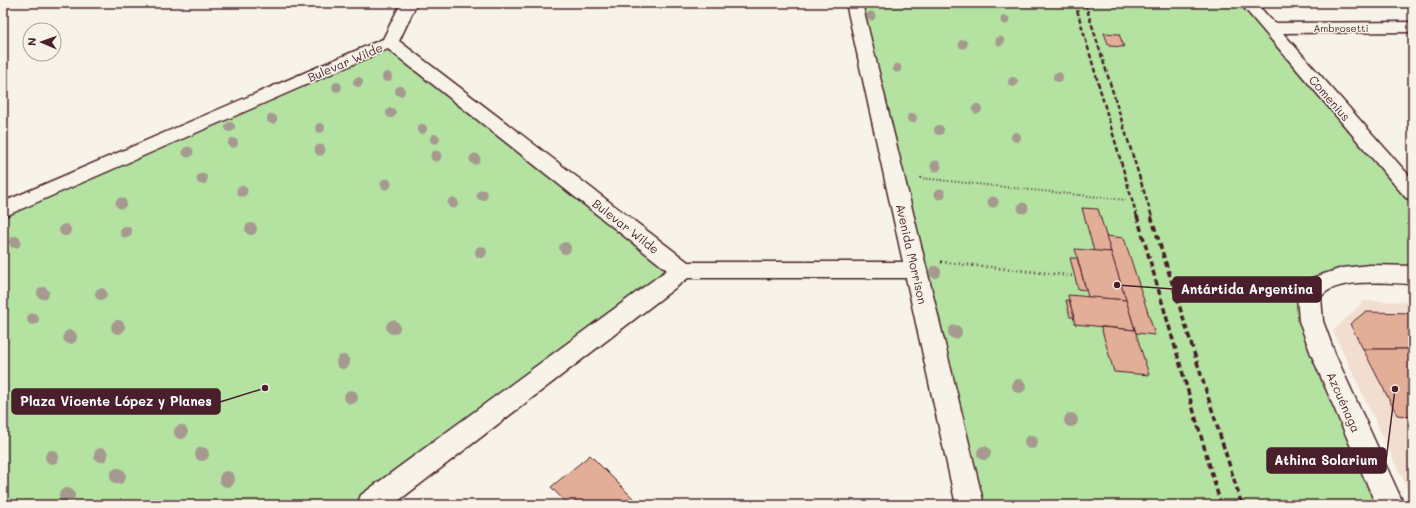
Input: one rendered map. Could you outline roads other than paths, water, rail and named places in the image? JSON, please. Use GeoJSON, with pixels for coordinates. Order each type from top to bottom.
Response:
{"type":"FeatureCollection","features":[{"type":"Feature","properties":{"kind":"street"},"geometry":{"type":"LineString","coordinates":[[390,42],[409,3]]}},
{"type":"Feature","properties":{"kind":"street","name":"Avenida Morrison"},"geometry":{"type":"LineString","coordinates":[[854,3],[970,505]]}},
{"type":"Feature","properties":{"kind":"street","name":"Comenius"},"geometry":{"type":"LineString","coordinates":[[1248,3],[1413,193]]}},
{"type":"Feature","properties":{"kind":"street","name":"Ambrosetti"},"geometry":{"type":"LineString","coordinates":[[1270,28],[1413,28]]}},
{"type":"Feature","properties":{"kind":"street","name":"Bulevar Wilde"},"geometry":{"type":"LineString","coordinates":[[3,210],[390,42],[683,270]]}},
{"type":"Feature","properties":{"kind":"street"},"geometry":{"type":"LineString","coordinates":[[371,505],[683,270],[914,265]]}},
{"type":"Feature","properties":{"kind":"street","name":"Azcuénaga"},"geometry":{"type":"LineString","coordinates":[[1390,505],[1323,354],[1311,321],[1309,296],[1316,285],[1342,277],[1370,274],[1413,275]]}},
{"type":"Feature","properties":{"kind":"railway"},"geometry":{"type":"LineString","coordinates":[[1075,3],[1137,217]]}},
{"type":"Feature","properties":{"kind":"railway"},"geometry":{"type":"LineString","coordinates":[[1085,3],[1152,217]]}},
{"type":"Feature","properties":{"kind":"railway"},"geometry":{"type":"LineString","coordinates":[[1137,216],[1221,505]]}},
{"type":"Feature","properties":{"kind":"railway"},"geometry":{"type":"LineString","coordinates":[[1151,216],[1242,505]]}},
{"type":"Feature","properties":{"kind":"place","name":"Antártida Argentina"},"geometry":{"type":"Point","coordinates":[1117,285]}},
{"type":"Feature","properties":{"kind":"place","name":"Plaza Vicente López y Planes"},"geometry":{"type":"Point","coordinates":[265,388]}},
{"type":"Feature","properties":{"kind":"place","name":"Athina Solarium"},"geometry":{"type":"Point","coordinates":[1395,389]}}]}
